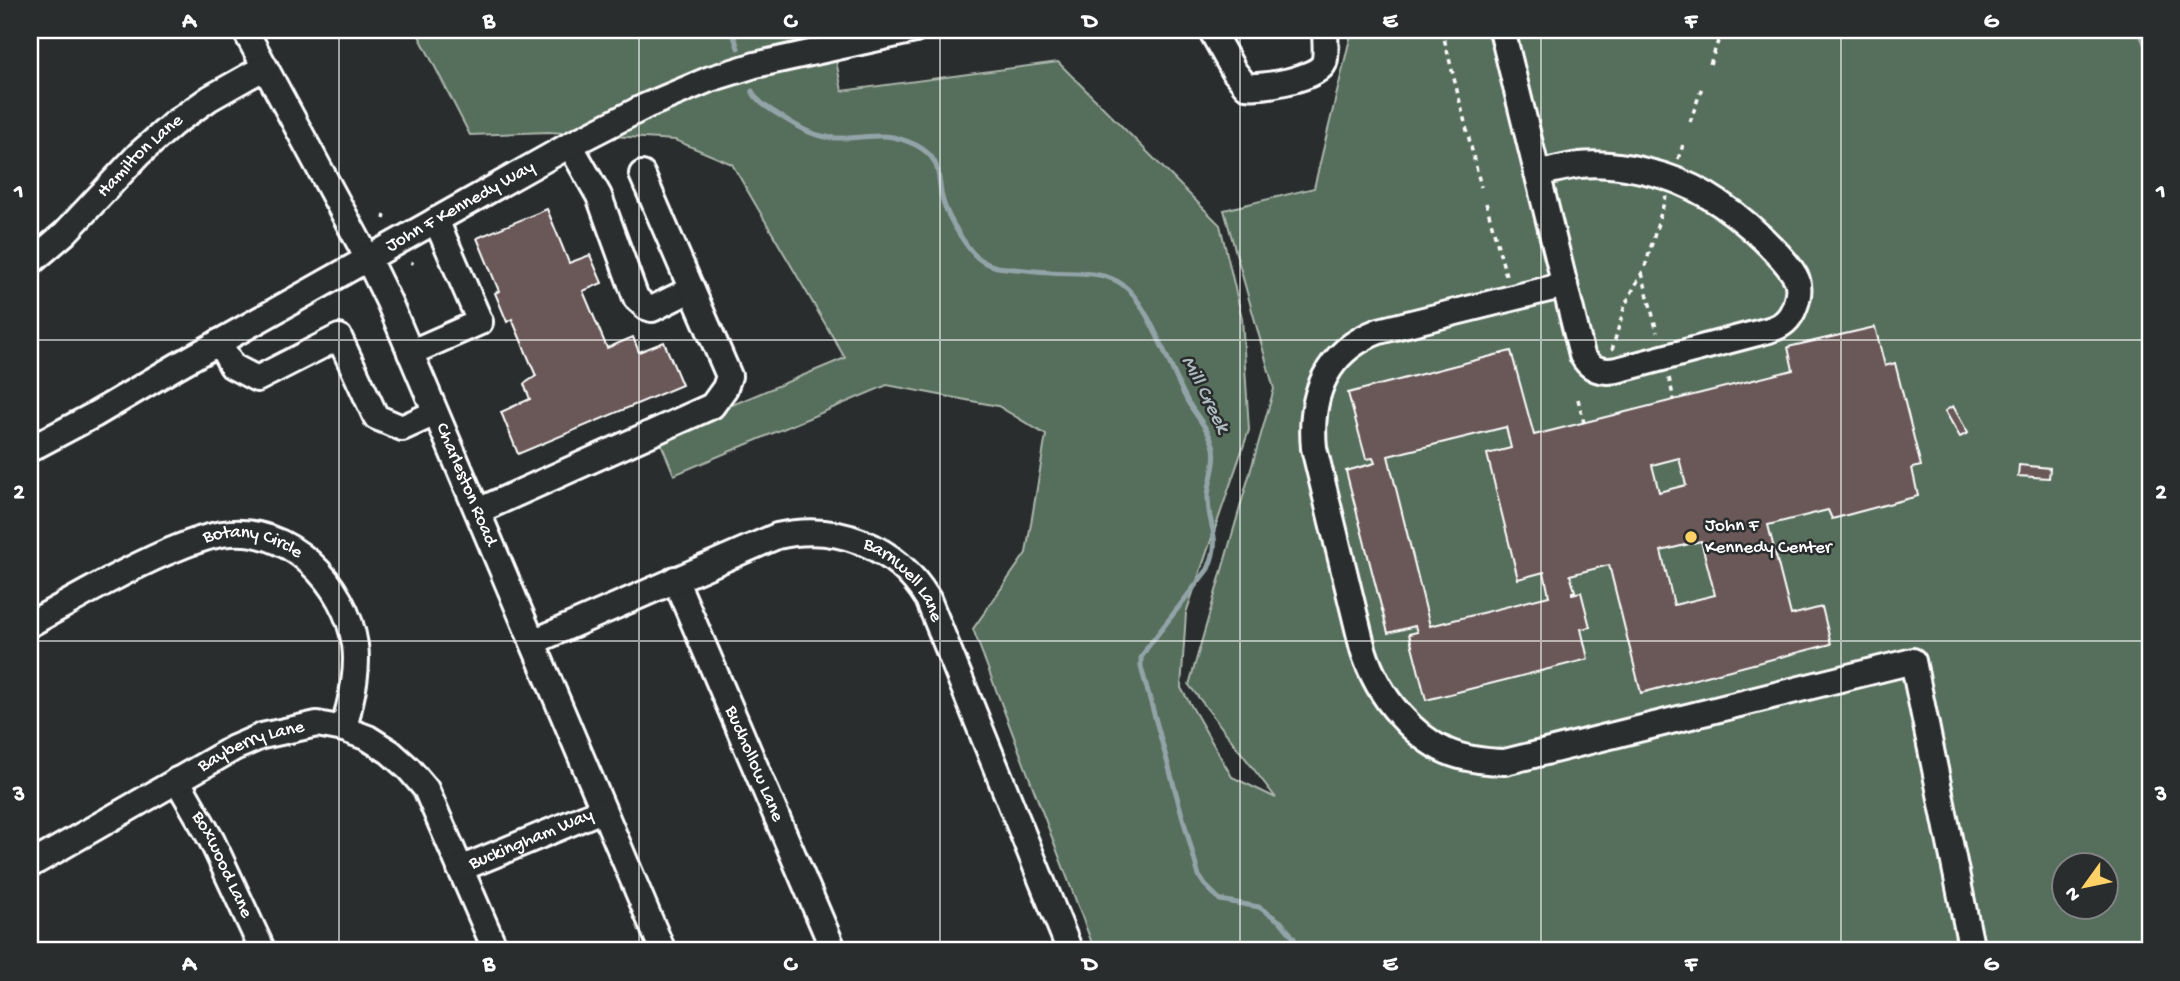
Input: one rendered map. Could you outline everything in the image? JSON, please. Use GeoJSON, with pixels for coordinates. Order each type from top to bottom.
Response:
{"type":"FeatureCollection","features":[{"type":"Feature","properties":{"kind":"street","name":"Charleston Road"},"geometry":{"type":"LineString","coordinates":[[245,30],[368,259],[478,511],[663,951]]}},
{"type":"Feature","properties":{"kind":"street","name":"John F Kennedy Way"},"geometry":{"type":"LineString","coordinates":[[30,449],[569,145],[670,95],[776,60],[915,30]]}},
{"type":"Feature","properties":{"kind":"street"},"geometry":{"type":"LineString","coordinates":[[1211,30],[1234,71],[1247,86],[1258,87],[1309,75],[1319,69],[1325,61],[1325,30]]}},
{"type":"Feature","properties":{"kind":"street"},"geometry":{"type":"LineString","coordinates":[[1502,30],[1537,174],[1582,355],[1586,363],[1592,368],[1609,372],[1779,327],[1793,313],[1799,290],[1797,279],[1790,268],[1762,237],[1716,200],[1690,186],[1639,170],[1607,165],[1579,165],[1537,174]]}},
{"type":"Feature","properties":{"kind":"street","name":"Hamilton Lane"},"geometry":{"type":"LineString","coordinates":[[30,263],[65,233],[139,154],[173,124],[210,98],[265,67]]}},
{"type":"Feature","properties":{"kind":"street"},"geometry":{"type":"LineString","coordinates":[[569,145],[599,196],[636,298],[652,309],[692,289]]}},
{"type":"Feature","properties":{"kind":"street"},"geometry":{"type":"LineString","coordinates":[[478,511],[712,406],[725,388],[729,376],[642,174]]}},
{"type":"Feature","properties":{"kind":"street"},"geometry":{"type":"LineString","coordinates":[[410,353],[480,322],[436,220]]}},
{"type":"Feature","properties":{"kind":"street"},"geometry":{"type":"LineString","coordinates":[[1565,285],[1366,336],[1343,353],[1325,375],[1313,416],[1314,449],[1365,656],[1380,690],[1413,730],[1437,748],[1470,760],[1505,762],[1913,661],[1972,951]]}},
{"type":"Feature","properties":{"kind":"street"},"geometry":{"type":"LineString","coordinates":[[219,342],[232,366],[257,379],[339,337],[376,417],[401,428],[435,413]]}},
{"type":"Feature","properties":{"kind":"street","name":"Barnwell Lane"},"geometry":{"type":"LineString","coordinates":[[533,642],[777,536],[807,531],[841,534],[878,548],[919,584],[935,614],[1070,951]]}},
{"type":"Feature","properties":{"kind":"street","name":"Botany Circle"},"geometry":{"type":"LineString","coordinates":[[30,624],[128,570],[199,539],[223,533],[248,533],[272,540],[295,551],[315,566],[331,584],[352,626],[356,648],[355,670],[344,729]]}},
{"type":"Feature","properties":{"kind":"street","name":"Budhollow Lane"},"geometry":{"type":"LineString","coordinates":[[675,579],[834,951]]}},
{"type":"Feature","properties":{"kind":"street","name":"Bayberry Lane"},"geometry":{"type":"LineString","coordinates":[[30,865],[234,748],[262,736],[317,724],[344,729],[368,738],[410,769],[426,789],[496,951]]}},
{"type":"Feature","properties":{"kind":"street","name":"Boxwood Lane"},"geometry":{"type":"LineString","coordinates":[[177,780],[212,841],[263,951]]}},
{"type":"Feature","properties":{"kind":"street","name":"Buckingham Way"},"geometry":{"type":"LineString","coordinates":[[460,869],[602,810]]}},
{"type":"Feature","properties":{"kind":"path"},"geometry":{"type":"LineString","coordinates":[[1443,30],[1481,187]]}},
{"type":"Feature","properties":{"kind":"path"},"geometry":{"type":"LineString","coordinates":[[1710,64],[1722,30]]}},
{"type":"Feature","properties":{"kind":"path"},"geometry":{"type":"LineString","coordinates":[[1690,122],[1702,87]]}},
{"type":"Feature","properties":{"kind":"path"},"geometry":{"type":"LineString","coordinates":[[1676,166],[1683,145]]}},
{"type":"Feature","properties":{"kind":"path"},"geometry":{"type":"LineString","coordinates":[[1609,359],[1625,305],[1642,272],[1667,194]]}},
{"type":"Feature","properties":{"kind":"path"},"geometry":{"type":"LineString","coordinates":[[1486,203],[1509,288]]}},
{"type":"Feature","properties":{"kind":"path"},"geometry":{"type":"LineString","coordinates":[[1642,272],[1657,332]]}},
{"type":"Feature","properties":{"kind":"path"},"geometry":{"type":"LineString","coordinates":[[1668,375],[1674,400]]}},
{"type":"Feature","properties":{"kind":"path"},"geometry":{"type":"LineString","coordinates":[[1578,399],[1584,423]]}},
{"type":"Feature","properties":{"kind":"green space","name":"John F Kennedy Center"},"geometry":{"type":"Polygon","coordinates":[[[416,30],[830,30],[842,91],[1058,62],[1220,225],[1242,318],[1249,430],[1186,613],[1181,688],[1232,777],[1276,798],[1189,685],[1274,389],[1224,210],[1314,188],[1352,30],[2137,30],[2150,56],[2150,951],[1095,951],[973,629],[1026,553],[1046,435],[998,406],[887,385],[674,475],[658,436],[845,358],[732,164],[675,140],[549,132],[470,135],[416,30]]]}},
{"type":"Feature","properties":{"kind":"building"},"geometry":{"type":"Polygon","coordinates":[[[547,209],[569,263],[590,255],[602,283],[583,291],[607,348],[633,337],[639,352],[664,342],[682,385],[518,454],[501,412],[530,399],[524,384],[536,376],[512,319],[507,322],[495,293],[499,291],[477,238],[547,209]]]}},
{"type":"Feature","properties":{"kind":"building"},"geometry":{"type":"Polygon","coordinates":[[[1875,327],[1885,366],[1895,363],[1921,466],[1912,468],[1918,496],[1832,519],[1828,510],[1768,525],[1791,615],[1822,607],[1831,644],[1641,693],[1609,565],[1570,575],[1575,591],[1572,594],[1581,592],[1590,627],[1581,629],[1588,659],[1426,700],[1409,634],[1417,632],[1415,626],[1388,633],[1346,471],[1375,463],[1373,458],[1366,459],[1348,393],[1511,351],[1534,435],[1793,370],[1788,347],[1875,327]],[[1506,427],[1388,456],[1430,626],[1549,596],[1544,572],[1518,579],[1487,454],[1511,448],[1506,427]],[[1679,458],[1652,465],[1659,492],[1686,485],[1679,458]],[[1701,541],[1661,551],[1674,605],[1715,595],[1701,541]]]}},
{"type":"Feature","properties":{"kind":"building"},"geometry":{"type":"Polygon","coordinates":[[[1953,406],[1968,433],[1960,437],[1945,411],[1953,406]]]}},
{"type":"Feature","properties":{"kind":"building"},"geometry":{"type":"Polygon","coordinates":[[[2019,465],[2050,468],[2049,478],[2018,476],[2019,465]]]}},
{"type":"Feature","properties":{"kind":"waterway","name":"Mill Creek"},"geometry":{"type":"LineString","coordinates":[[732,30],[738,48]]}},
{"type":"Feature","properties":{"kind":"waterway","name":"Mill Creek"},"geometry":{"type":"LineString","coordinates":[[752,91],[767,107],[814,134],[829,138],[894,137],[925,151],[936,164],[941,195],[950,218],[969,248],[985,263],[997,267],[1107,277],[1123,285],[1142,307],[1181,389],[1210,436],[1215,454],[1208,496],[1214,548],[1208,569],[1147,648],[1141,658],[1141,667],[1199,876],[1220,900],[1259,907],[1281,922],[1294,938],[1293,951]]}},
{"type":"Feature","properties":{"kind":"place","name":"John F Kennedy Center"},"geometry":{"type":"Point","coordinates":[1691,537]}}]}
